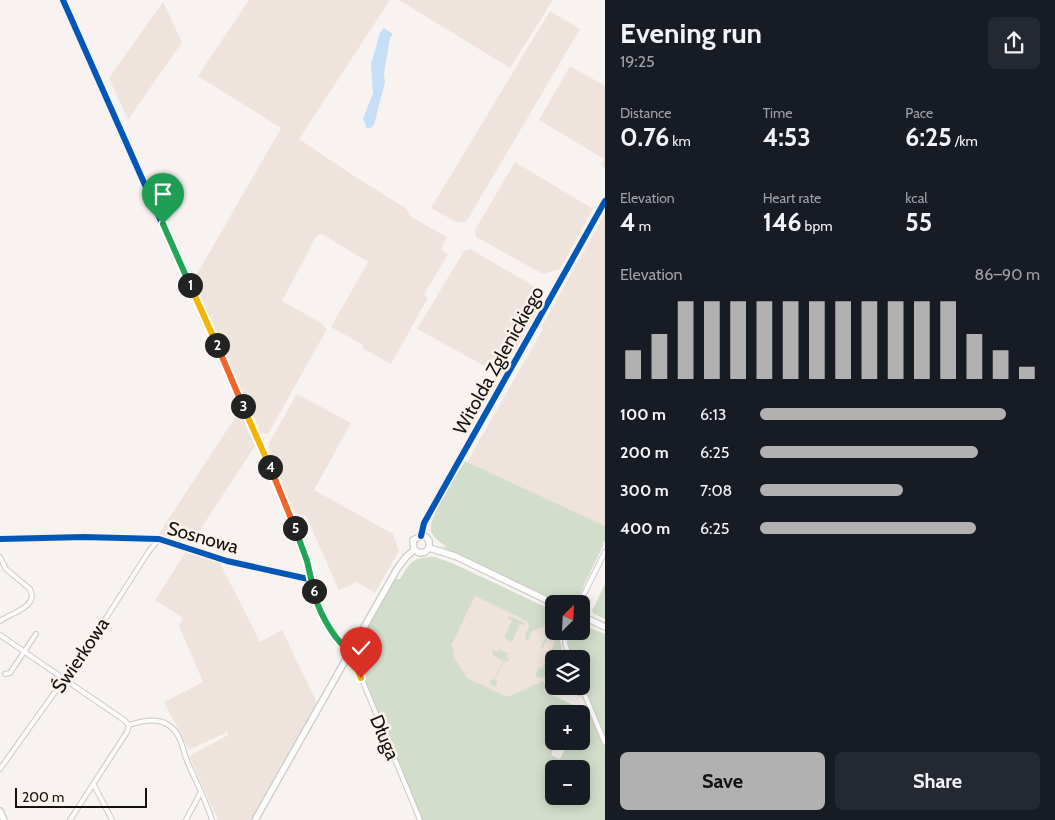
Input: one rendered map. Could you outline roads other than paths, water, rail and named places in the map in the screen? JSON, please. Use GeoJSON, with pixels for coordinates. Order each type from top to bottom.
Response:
{"type":"FeatureCollection","features":[{"type":"Feature","properties":{"kind":"main road","name":"Witolda Zglenickiego"},"geometry":{"type":"LineString","coordinates":[[421,536],[424,523],[605,200]]}},
{"type":"Feature","properties":{"kind":"main road"},"geometry":{"type":"LineString","coordinates":[[421,536],[426,537],[429,541],[429,548],[425,552],[420,553],[414,550],[413,540],[421,536]]}},
{"type":"Feature","properties":{"kind":"main road"},"geometry":{"type":"LineString","coordinates":[[429,548],[455,556],[545,599]]}},
{"type":"Feature","properties":{"kind":"main road"},"geometry":{"type":"LineString","coordinates":[[255,820],[397,569],[414,550]]}},
{"type":"Feature","properties":{"kind":"main road"},"geometry":{"type":"LineString","coordinates":[[590,620],[605,627]]}},
{"type":"Feature","properties":{"kind":"main road"},"geometry":{"type":"LineString","coordinates":[[0,812],[4,820]]}},
{"type":"Feature","properties":{"kind":"street"},"geometry":{"type":"LineString","coordinates":[[63,0],[262,449],[299,538],[313,580],[316,602],[336,636],[349,653]]}},
{"type":"Feature","properties":{"kind":"street","name":"Sosnowa"},"geometry":{"type":"LineString","coordinates":[[0,539],[84,537],[158,539],[227,561],[313,580]]}},
{"type":"Feature","properties":{"kind":"street","name":"Świerkowa"},"geometry":{"type":"LineString","coordinates":[[0,769],[92,640],[158,539]]}},
{"type":"Feature","properties":{"kind":"street"},"geometry":{"type":"LineString","coordinates":[[584,595],[605,552]]}},
{"type":"Feature","properties":{"kind":"street"},"geometry":{"type":"LineString","coordinates":[[0,557],[6,569],[30,589],[32,593],[32,598],[26,607],[0,621]]}},
{"type":"Feature","properties":{"kind":"street"},"geometry":{"type":"LineString","coordinates":[[5,674],[10,673],[36,634]]}},
{"type":"Feature","properties":{"kind":"street"},"geometry":{"type":"LineString","coordinates":[[0,635],[129,725]]}},
{"type":"Feature","properties":{"kind":"street","name":"Długa"},"geometry":{"type":"LineString","coordinates":[[349,653],[356,665],[420,820]]}},
{"type":"Feature","properties":{"kind":"street"},"geometry":{"type":"LineString","coordinates":[[585,695],[605,743]]}},
{"type":"Feature","properties":{"kind":"street"},"geometry":{"type":"LineString","coordinates":[[129,725],[150,719],[170,726],[182,744],[185,758],[212,820]]}},
{"type":"Feature","properties":{"kind":"street"},"geometry":{"type":"LineString","coordinates":[[70,820],[94,785],[129,725]]}},
{"type":"Feature","properties":{"kind":"street"},"geometry":{"type":"LineString","coordinates":[[94,785],[112,820]]}},
{"type":"Feature","properties":{"kind":"street"},"geometry":{"type":"LineString","coordinates":[[186,820],[201,792]]}},
{"type":"Feature","properties":{"kind":"water"},"geometry":{"type":"Polygon","coordinates":[[[384,28],[393,34],[390,38],[384,74],[385,82],[374,125],[371,128],[367,128],[363,119],[373,93],[371,64],[380,33],[384,28]]]}}]}
